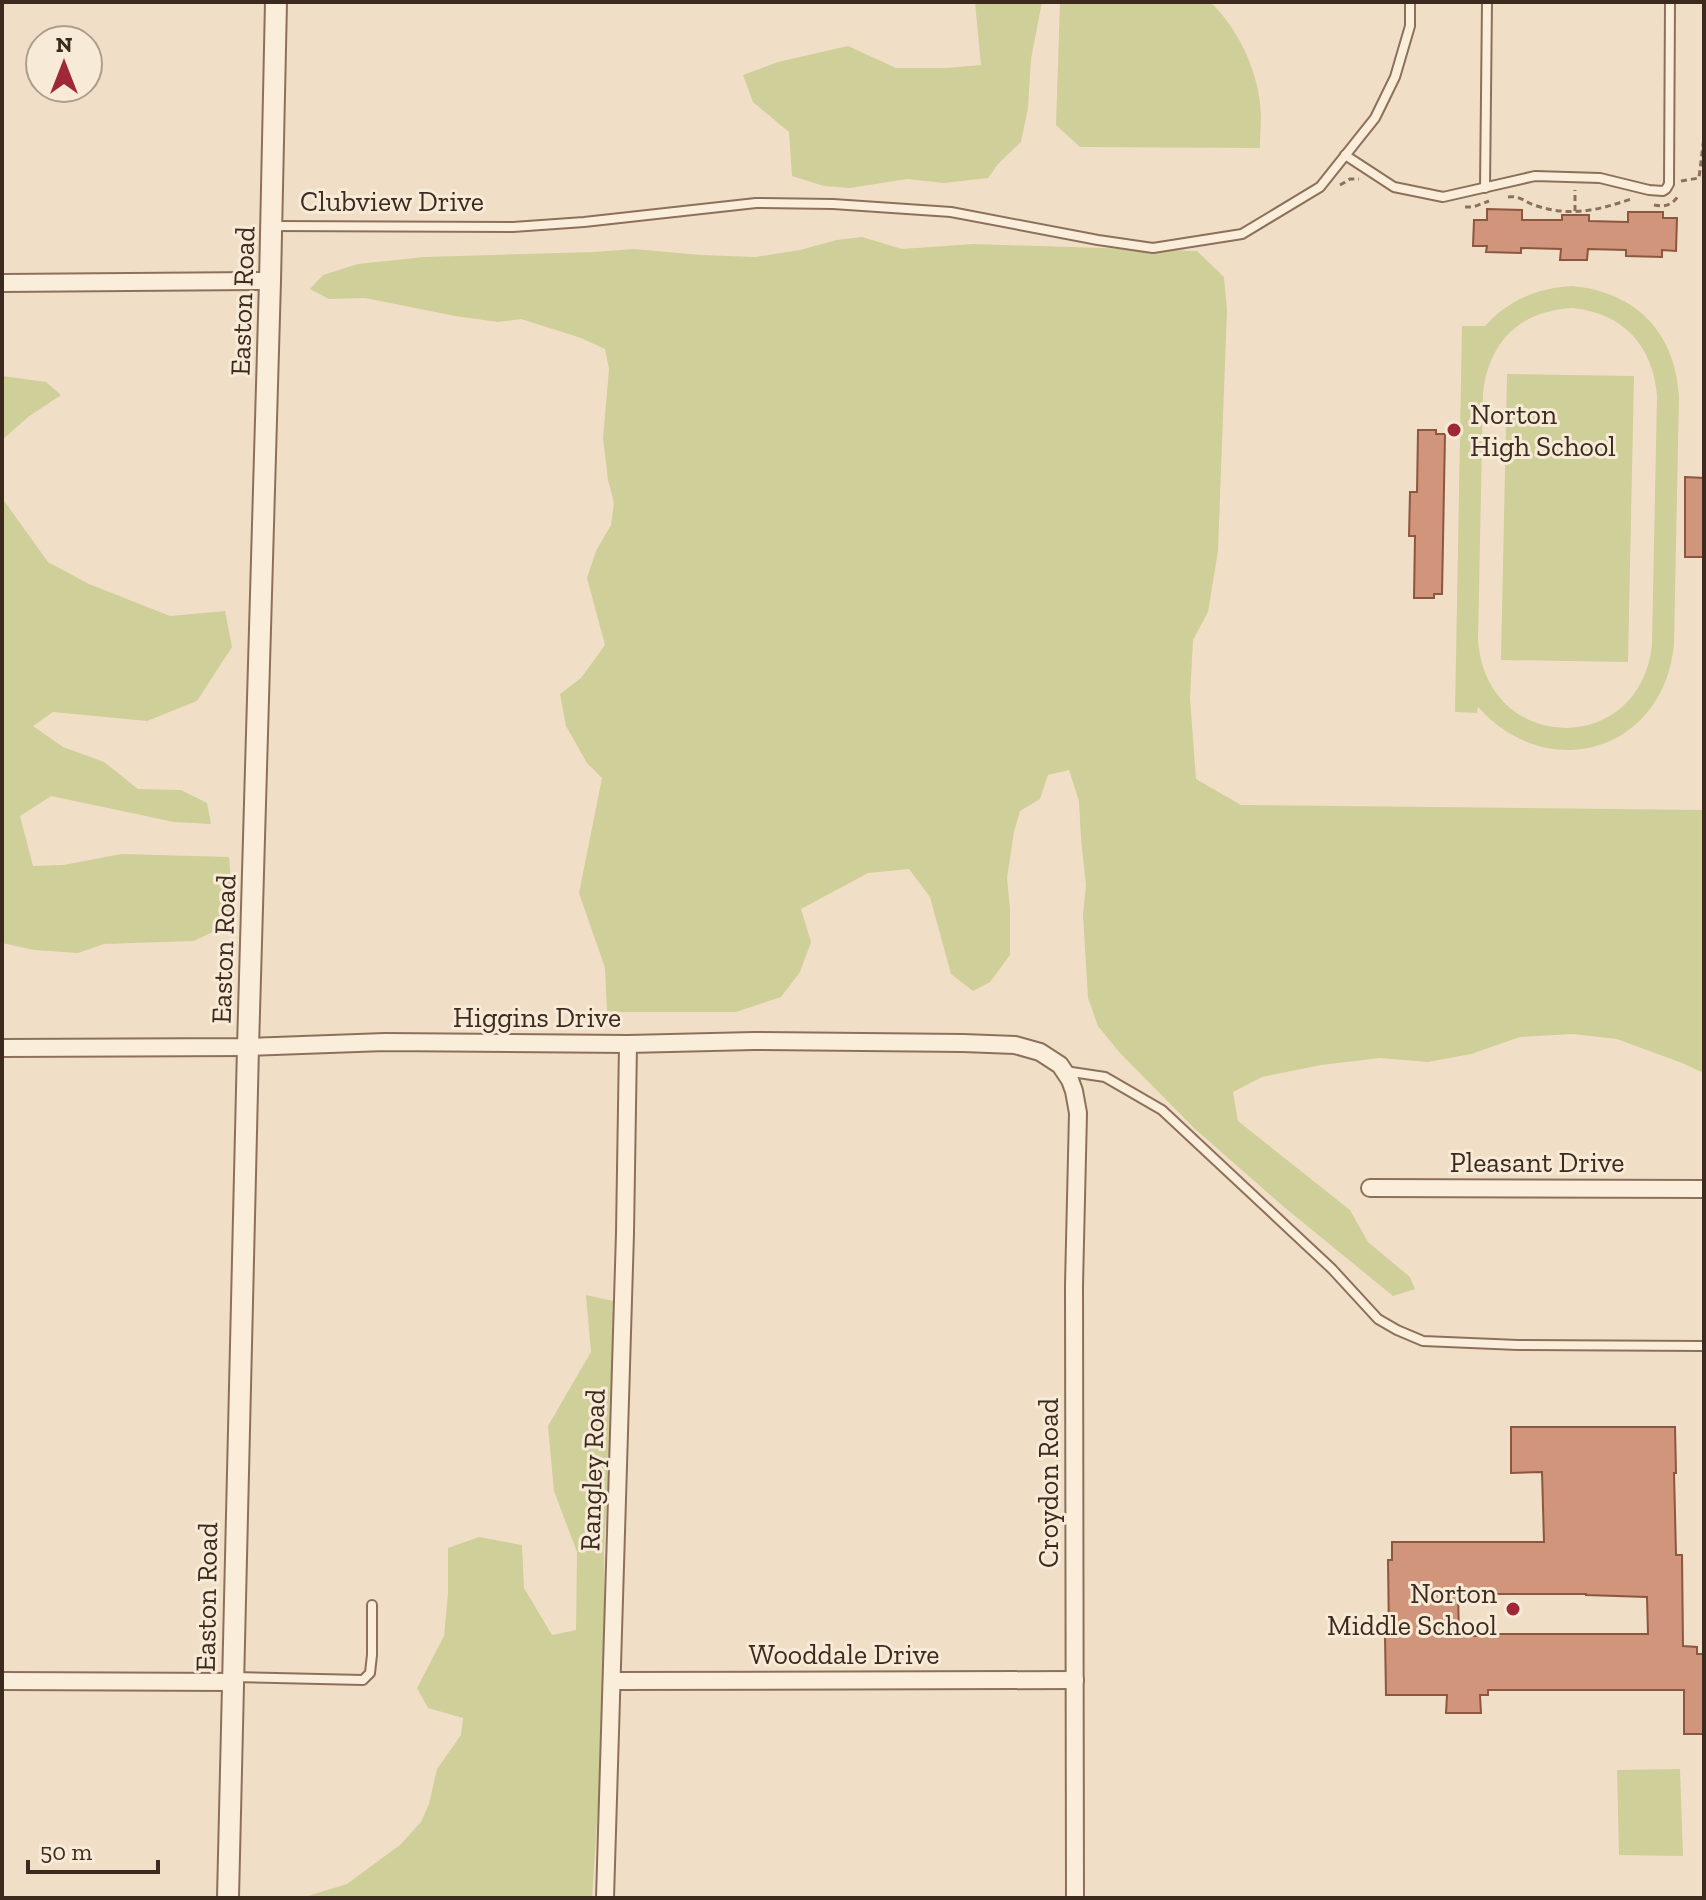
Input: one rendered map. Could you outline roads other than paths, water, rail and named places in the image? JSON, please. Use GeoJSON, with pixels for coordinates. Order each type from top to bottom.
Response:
{"type":"FeatureCollection","features":[{"type":"Feature","properties":{"kind":"street","name":"Easton Road"},"geometry":{"type":"LineString","coordinates":[[228,1898],[276,2]]}},
{"type":"Feature","properties":{"kind":"street"},"geometry":{"type":"LineString","coordinates":[[2,283],[270,281]]}},
{"type":"Feature","properties":{"kind":"street","name":"Higgins Drive"},"geometry":{"type":"LineString","coordinates":[[2,1048],[248,1047],[385,1042],[963,1043],[1015,1045],[1040,1052],[1065,1071]]}},
{"type":"Feature","properties":{"kind":"street","name":"Rangley Road"},"geometry":{"type":"LineString","coordinates":[[605,1898],[628,1044]]}},
{"type":"Feature","properties":{"kind":"street","name":"Croydon Road"},"geometry":{"type":"LineString","coordinates":[[1065,1071],[1074,1091],[1078,1113],[1074,1285],[1075,1898]]}},
{"type":"Feature","properties":{"kind":"street","name":"Pleasant Drive"},"geometry":{"type":"LineString","coordinates":[[1370,1188],[1704,1189]]}},
{"type":"Feature","properties":{"kind":"street"},"geometry":{"type":"LineString","coordinates":[[2,1681],[232,1679]]}},
{"type":"Feature","properties":{"kind":"street","name":"Wooddale Drive"},"geometry":{"type":"LineString","coordinates":[[613,1681],[1075,1680]]}},
{"type":"Feature","properties":{"kind":"lane","name":"Clubview Drive"},"geometry":{"type":"LineString","coordinates":[[272,226],[513,227],[756,203],[833,204],[951,212],[1153,248],[1242,234],[1320,187],[1375,118],[1395,77],[1410,26],[1410,2]]}},
{"type":"Feature","properties":{"kind":"lane"},"geometry":{"type":"LineString","coordinates":[[1485,188],[1487,2]]}},
{"type":"Feature","properties":{"kind":"lane"},"geometry":{"type":"LineString","coordinates":[[1345,155],[1394,187],[1443,197],[1535,176],[1600,178],[1663,191],[1669,184],[1670,2]]}},
{"type":"Feature","properties":{"kind":"lane"},"geometry":{"type":"LineString","coordinates":[[1065,1071],[1105,1077],[1162,1110],[1332,1269],[1378,1319],[1397,1330],[1423,1341],[1704,1346]]}},
{"type":"Feature","properties":{"kind":"lane"},"geometry":{"type":"LineString","coordinates":[[232,1679],[363,1680],[370,1673],[372,1605]]}},
{"type":"Feature","properties":{"kind":"place","name":"Norton High School"},"geometry":{"type":"Point","coordinates":[1454,430]}},
{"type":"Feature","properties":{"kind":"place","name":"Norton Middle School"},"geometry":{"type":"Point","coordinates":[1513,1609]}}]}
